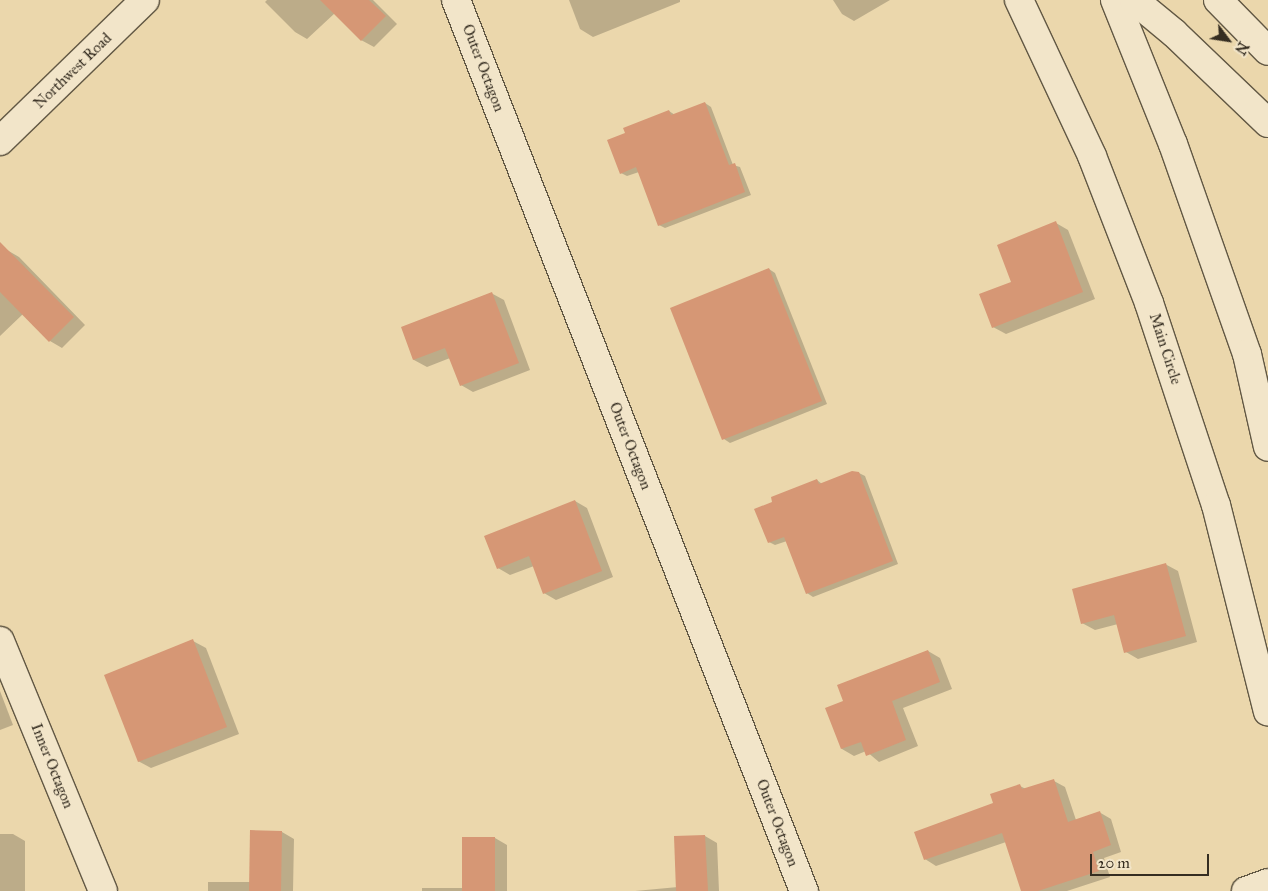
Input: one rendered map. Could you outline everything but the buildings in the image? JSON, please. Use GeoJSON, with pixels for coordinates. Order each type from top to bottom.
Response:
{"type":"FeatureCollection","features":[{"type":"Feature","properties":{"kind":"street","name":"Northwest Road"},"geometry":{"type":"LineString","coordinates":[[0,141],[145,0]]}},
{"type":"Feature","properties":{"kind":"street","name":"Outer Octagon"},"geometry":{"type":"LineString","coordinates":[[456,0],[804,891]]}},
{"type":"Feature","properties":{"kind":"street","name":"Main Circle"},"geometry":{"type":"LineString","coordinates":[[1019,0],[1092,156],[1150,303],[1216,505],[1268,712]]}},
{"type":"Feature","properties":{"kind":"street"},"geometry":{"type":"LineString","coordinates":[[1115,0],[1173,144],[1247,354],[1268,446]]}},
{"type":"Feature","properties":{"kind":"street"},"geometry":{"type":"LineString","coordinates":[[1134,0],[1174,33],[1268,123]]}},
{"type":"Feature","properties":{"kind":"street"},"geometry":{"type":"LineString","coordinates":[[1218,0],[1268,51]]}},
{"type":"Feature","properties":{"kind":"street","name":"Inner Octagon"},"geometry":{"type":"LineString","coordinates":[[0,641],[103,891]]}},
{"type":"Feature","properties":{"kind":"street"},"geometry":{"type":"LineString","coordinates":[[1246,891],[1268,883]]}}]}
